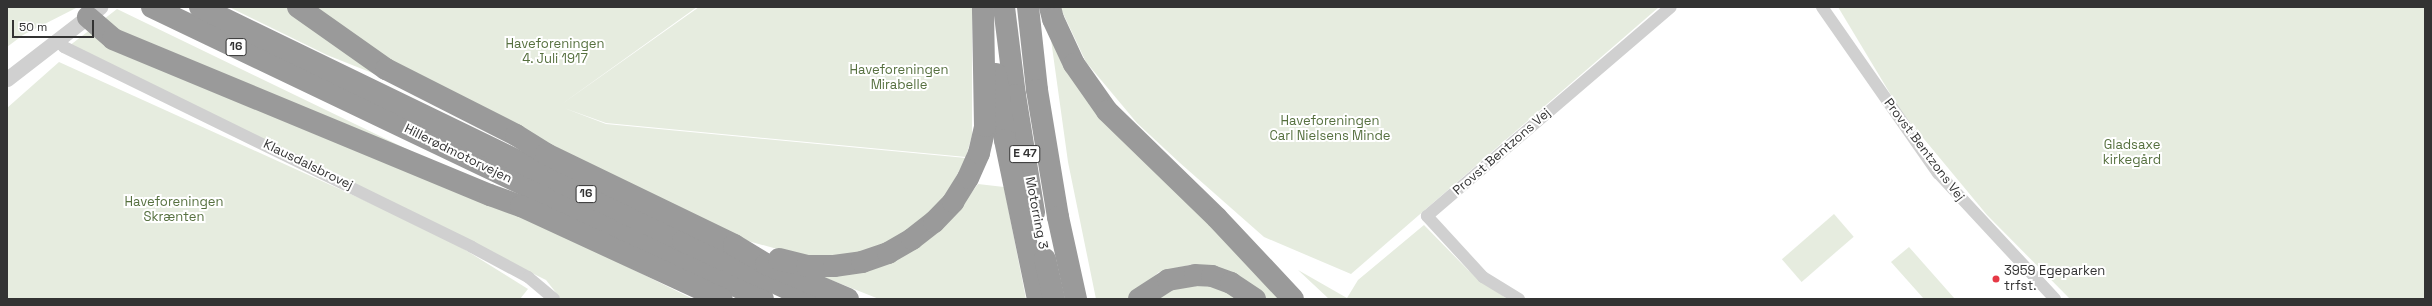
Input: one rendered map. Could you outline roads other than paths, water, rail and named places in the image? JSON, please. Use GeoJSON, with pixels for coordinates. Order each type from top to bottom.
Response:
{"type":"FeatureCollection","features":[{"type":"Feature","properties":{"kind":"highway","name":"Hillerødmotorvejen"},"geometry":{"type":"LineString","coordinates":[[152,7],[763,299]]}},
{"type":"Feature","properties":{"kind":"highway","name":"Hillerødmotorvejen"},"geometry":{"type":"LineString","coordinates":[[200,7],[364,87],[810,299]]}},
{"type":"Feature","properties":{"kind":"highway"},"geometry":{"type":"LineString","coordinates":[[298,7],[386,69],[516,135],[546,154],[734,245],[766,264],[848,299]]}},
{"type":"Feature","properties":{"kind":"highway"},"geometry":{"type":"LineString","coordinates":[[734,245],[807,266],[834,266],[862,262],[888,253],[912,239],[934,222],[953,202],[968,178],[979,153],[985,126],[982,7]]}},
{"type":"Feature","properties":{"kind":"highway"},"geometry":{"type":"LineString","coordinates":[[986,7],[1005,140],[1038,299]]}},
{"type":"Feature","properties":{"kind":"highway","name":"Motorring 3"},"geometry":{"type":"LineString","coordinates":[[1004,7],[1015,95],[1036,222],[1054,299]]}},
{"type":"Feature","properties":{"kind":"highway","name":"Motorring 3"},"geometry":{"type":"LineString","coordinates":[[1028,7],[1037,90],[1058,217],[1076,299]]}},
{"type":"Feature","properties":{"kind":"highway"},"geometry":{"type":"LineString","coordinates":[[1050,7],[1053,19],[1074,64],[1090,90],[1107,111],[1217,218],[1293,299]]}},
{"type":"Feature","properties":{"kind":"highway"},"geometry":{"type":"LineString","coordinates":[[94,12],[113,39],[490,195],[521,206],[691,286],[722,299]]}},
{"type":"Feature","properties":{"kind":"highway"},"geometry":{"type":"LineString","coordinates":[[319,87],[353,116],[495,188],[521,206]]}},
{"type":"Feature","properties":{"kind":"highway","name":"16"},"geometry":{"type":"LineString","coordinates":[[364,87],[406,95],[511,143],[546,154]]}},
{"type":"Feature","properties":{"kind":"highway"},"geometry":{"type":"LineString","coordinates":[[1217,218],[1309,299]]}},
{"type":"Feature","properties":{"kind":"highway"},"geometry":{"type":"LineString","coordinates":[[1139,299],[1168,280],[1195,275],[1212,276],[1231,283],[1255,299]]}},
{"type":"Feature","properties":{"kind":"highway"},"geometry":{"type":"LineString","coordinates":[[691,286],[711,299]]}},
{"type":"Feature","properties":{"kind":"street","name":"Provst Bentzons Vej"},"geometry":{"type":"LineString","coordinates":[[1519,299],[1483,276],[1427,216],[1671,7]]}},
{"type":"Feature","properties":{"kind":"street","name":"Provst Bentzons Vej"},"geometry":{"type":"LineString","coordinates":[[1822,7],[1938,173],[2055,299]]}},
{"type":"Feature","properties":{"kind":"street"},"geometry":{"type":"LineString","coordinates":[[7,79],[94,12]]}},
{"type":"Feature","properties":{"kind":"street","name":"Klausdalsbrovej"},"geometry":{"type":"LineString","coordinates":[[57,40],[64,47],[464,243],[528,277],[554,299]]}},
{"type":"Feature","properties":{"kind":"place","name":"3959 Egeparken trfst."},"geometry":{"type":"Point","coordinates":[1996,279]}},
{"type":"Feature","properties":{"kind":"park label","name":"Haveforeningen 4. Juli 1917"},"geometry":{"type":"Point","coordinates":[555,52]}},
{"type":"Feature","properties":{"kind":"park label","name":"Haveforeningen Mirabelle"},"geometry":{"type":"Point","coordinates":[899,78]}},
{"type":"Feature","properties":{"kind":"park label","name":"Haveforeningen Carl Nielsens Minde"},"geometry":{"type":"Point","coordinates":[1330,130]}},
{"type":"Feature","properties":{"kind":"park label","name":"Gladsaxe kirkegård"},"geometry":{"type":"Point","coordinates":[2132,154]}},
{"type":"Feature","properties":{"kind":"park label","name":"Haveforeningen Skrænten"},"geometry":{"type":"Point","coordinates":[174,210]}}]}
